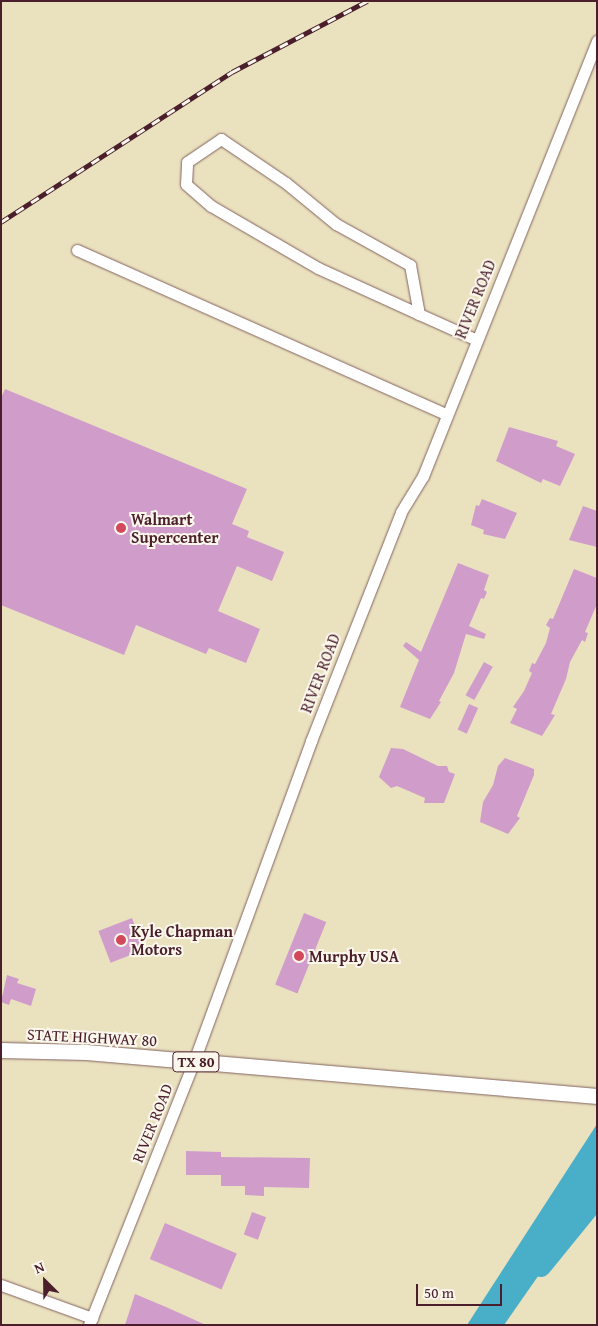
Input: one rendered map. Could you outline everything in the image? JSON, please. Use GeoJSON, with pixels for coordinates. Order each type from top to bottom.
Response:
{"type":"FeatureCollection","features":[{"type":"Feature","properties":{"kind":"main road","name":"STATE HIGHWAY 80"},"geometry":{"type":"LineString","coordinates":[[1,1050],[86,1052],[597,1096]]}},
{"type":"Feature","properties":{"kind":"street","name":"RIVER ROAD"},"geometry":{"type":"LineString","coordinates":[[91,1321],[194,1061],[318,723],[401,512],[423,476],[446,414],[597,40]]}},
{"type":"Feature","properties":{"kind":"street"},"geometry":{"type":"LineString","coordinates":[[419,314],[410,265],[336,224],[286,184],[221,139],[187,162],[186,184],[211,206],[318,268],[419,314],[476,339]]}},
{"type":"Feature","properties":{"kind":"street"},"geometry":{"type":"LineString","coordinates":[[77,250],[446,414]]}},
{"type":"Feature","properties":{"kind":"street"},"geometry":{"type":"LineString","coordinates":[[1,1285],[91,1321]]}},
{"type":"Feature","properties":{"kind":"water"},"geometry":{"type":"Polygon","coordinates":[[[597,1124],[597,1187],[587,1206],[504,1325],[467,1325],[597,1124]]]}},
{"type":"Feature","properties":{"kind":"building","name":"Walmart Supercenter"},"geometry":{"type":"Polygon","coordinates":[[[5,389],[247,489],[232,524],[249,531],[247,537],[284,552],[272,581],[237,566],[218,611],[260,629],[246,663],[209,648],[206,654],[136,625],[124,655],[1,605],[1,398],[5,389]]]}},
{"type":"Feature","properties":{"kind":"building"},"geometry":{"type":"Polygon","coordinates":[[[509,427],[558,441],[556,446],[575,454],[560,486],[543,479],[541,483],[496,461],[509,427]]]}},
{"type":"Feature","properties":{"kind":"building"},"geometry":{"type":"Polygon","coordinates":[[[482,499],[517,513],[505,539],[483,534],[484,530],[471,525],[476,505],[479,506],[482,499]]]}},
{"type":"Feature","properties":{"kind":"building"},"geometry":{"type":"Polygon","coordinates":[[[583,506],[597,511],[597,547],[569,540],[583,506]]]}},
{"type":"Feature","properties":{"kind":"building"},"geometry":{"type":"Polygon","coordinates":[[[458,563],[489,575],[484,590],[487,592],[484,599],[481,598],[469,626],[486,634],[484,639],[466,634],[454,673],[439,701],[441,702],[430,719],[400,707],[419,660],[403,646],[406,642],[421,652],[458,563]]]}},
{"type":"Feature","properties":{"kind":"building"},"geometry":{"type":"Polygon","coordinates":[[[574,569],[597,578],[597,604],[585,632],[588,633],[585,642],[582,640],[570,662],[566,679],[551,714],[555,715],[542,736],[510,723],[517,709],[513,707],[524,691],[532,673],[529,671],[532,663],[535,664],[546,643],[550,628],[546,625],[550,618],[553,619],[574,569]]]}},
{"type":"Feature","properties":{"kind":"building"},"geometry":{"type":"Polygon","coordinates":[[[484,662],[493,667],[474,700],[466,695],[484,662]]]}},
{"type":"Feature","properties":{"kind":"building"},"geometry":{"type":"Polygon","coordinates":[[[469,704],[478,708],[467,734],[458,730],[469,704]]]}},
{"type":"Feature","properties":{"kind":"building"},"geometry":{"type":"Polygon","coordinates":[[[391,748],[403,749],[438,766],[447,766],[449,772],[455,774],[444,803],[424,803],[425,798],[397,786],[391,788],[379,777],[391,748]]]}},
{"type":"Feature","properties":{"kind":"building"},"geometry":{"type":"Polygon","coordinates":[[[505,758],[534,769],[534,775],[517,816],[520,818],[508,834],[480,822],[483,802],[493,785],[498,766],[505,758]]]}},
{"type":"Feature","properties":{"kind":"building","name":"Murphy USA"},"geometry":{"type":"Polygon","coordinates":[[[304,913],[326,922],[297,993],[275,984],[304,913]]]}},
{"type":"Feature","properties":{"kind":"building","name":"Kyle Chapman Motors"},"geometry":{"type":"Polygon","coordinates":[[[132,918],[144,950],[111,963],[98,931],[132,918]]]}},
{"type":"Feature","properties":{"kind":"building"},"geometry":{"type":"Polygon","coordinates":[[[7,975],[19,979],[17,983],[36,989],[31,1006],[11,999],[9,1005],[1,1002],[7,975]]]}},
{"type":"Feature","properties":{"kind":"building"},"geometry":{"type":"Polygon","coordinates":[[[186,1151],[221,1152],[221,1157],[310,1158],[309,1188],[264,1187],[264,1196],[245,1195],[245,1186],[221,1186],[221,1175],[186,1175],[186,1151]]]}},
{"type":"Feature","properties":{"kind":"building"},"geometry":{"type":"Polygon","coordinates":[[[252,1212],[266,1217],[258,1240],[244,1235],[252,1212]]]}},
{"type":"Feature","properties":{"kind":"building"},"geometry":{"type":"Polygon","coordinates":[[[165,1223],[237,1253],[222,1289],[150,1259],[165,1223]]]}},
{"type":"Feature","properties":{"kind":"building"},"geometry":{"type":"Polygon","coordinates":[[[135,1294],[166,1307],[206,1325],[125,1325],[135,1294]]]}},
{"type":"Feature","properties":{"kind":"waterway"},"geometry":{"type":"LineString","coordinates":[[541,1267],[597,1198]]}},
{"type":"Feature","properties":{"kind":"railway"},"geometry":{"type":"LineString","coordinates":[[1,222],[232,72],[367,1]]}},
{"type":"Feature","properties":{"kind":"place","name":"Walmart Supercenter"},"geometry":{"type":"Point","coordinates":[121,528]}},
{"type":"Feature","properties":{"kind":"place","name":"Kyle Chapman Motors"},"geometry":{"type":"Point","coordinates":[121,940]}},
{"type":"Feature","properties":{"kind":"place","name":"Murphy USA"},"geometry":{"type":"Point","coordinates":[299,956]}}]}
